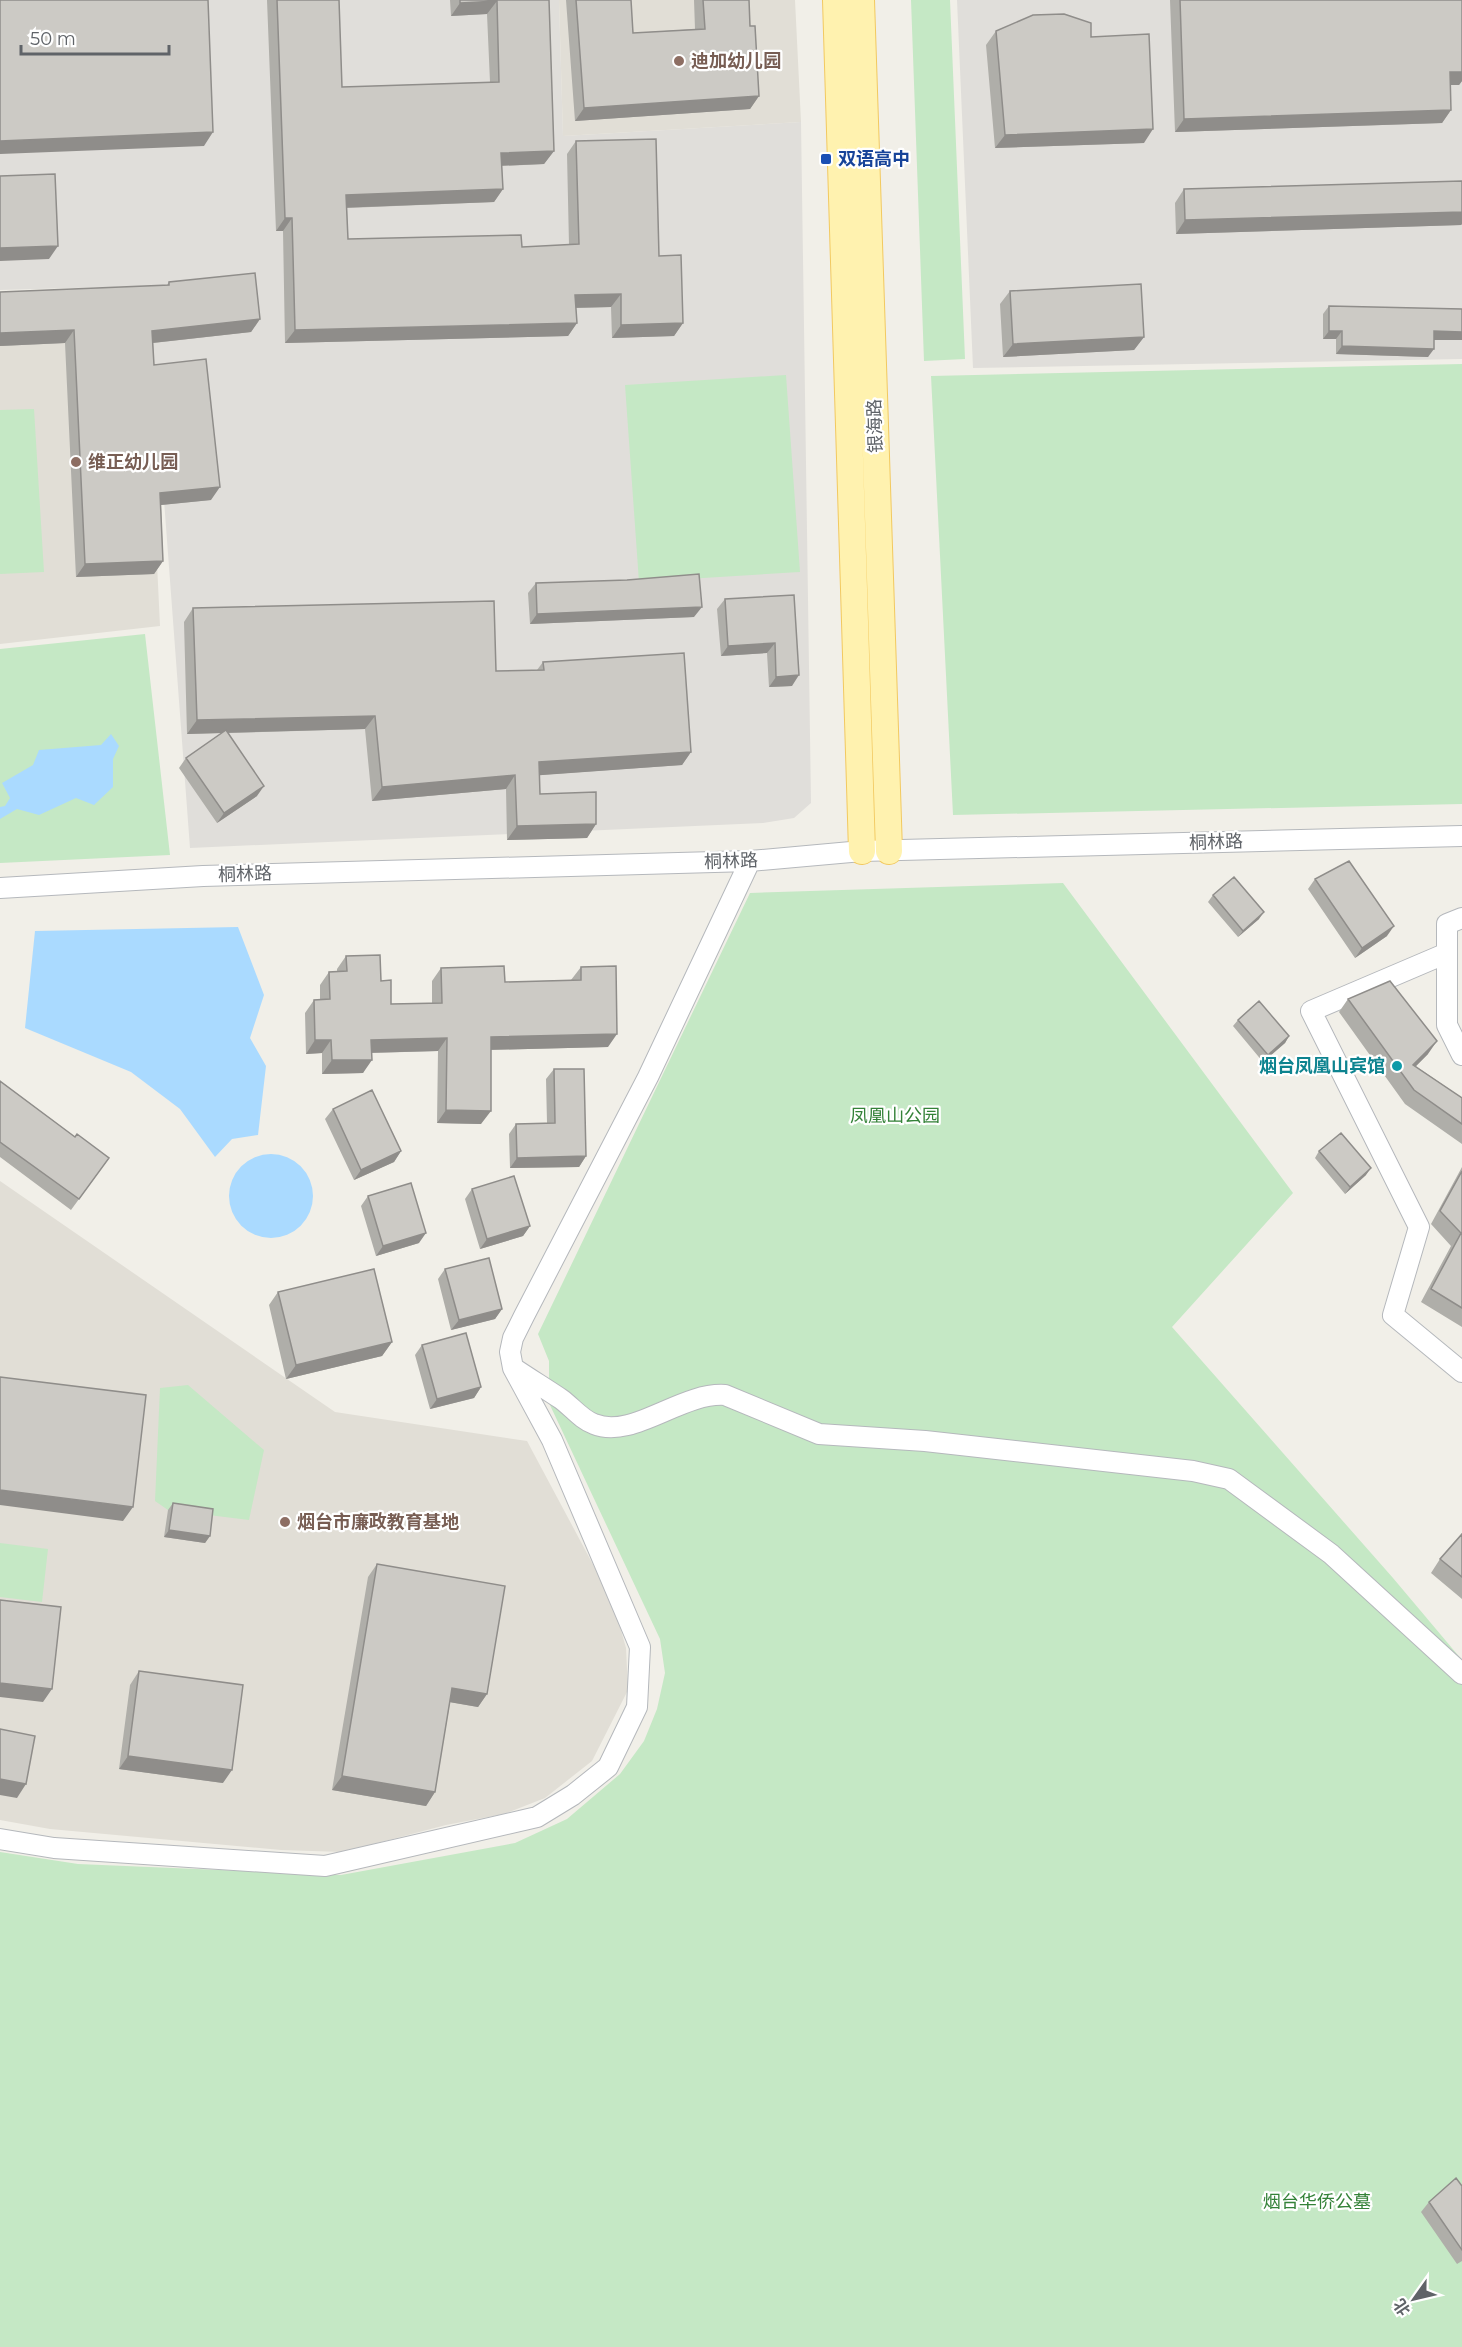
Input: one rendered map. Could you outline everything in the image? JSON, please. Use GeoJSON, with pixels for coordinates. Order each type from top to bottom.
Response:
{"type":"FeatureCollection","features":[{"type":"Feature","properties":{"kind":"main road","name":"银海路"},"geometry":{"type":"LineString","coordinates":[[836,0],[862,851]]}},
{"type":"Feature","properties":{"kind":"main road","name":"银海路"},"geometry":{"type":"LineString","coordinates":[[861,0],[889,851]]}},
{"type":"Feature","properties":{"kind":"street","name":"桐林路"},"geometry":{"type":"LineString","coordinates":[[0,888],[203,876],[750,861],[862,851],[1462,836]]}},
{"type":"Feature","properties":{"kind":"street"},"geometry":{"type":"LineString","coordinates":[[0,1839],[54,1848],[325,1866],[537,1817],[573,1796],[608,1767],[638,1707],[640,1647],[552,1440],[513,1368],[510,1352],[513,1338],[648,1077],[750,861]]}},
{"type":"Feature","properties":{"kind":"street"},"geometry":{"type":"LineString","coordinates":[[1462,918],[1447,924],[1447,1025],[1462,1055]]}},
{"type":"Feature","properties":{"kind":"street"},"geometry":{"type":"LineString","coordinates":[[1447,953],[1311,1011],[1419,1227],[1393,1315],[1462,1372]]}},
{"type":"Feature","properties":{"kind":"street"},"geometry":{"type":"LineString","coordinates":[[513,1368],[592,1424],[608,1428],[625,1427],[709,1394],[725,1395],[819,1434],[960,1445],[1193,1471],[1229,1479],[1331,1554],[1462,1674]]}},
{"type":"Feature","properties":{"kind":"shaded area"},"geometry":{"type":"Polygon","coordinates":[[[0,0],[559,0],[563,136],[801,122],[811,803],[794,818],[763,823],[190,848],[148,286],[0,290],[0,0]]]}},
{"type":"Feature","properties":{"kind":"shaded area","name":"迪加幼儿园"},"geometry":{"type":"Polygon","coordinates":[[[559,0],[795,0],[801,122],[563,136],[559,0]]]}},
{"type":"Feature","properties":{"kind":"shaded area"},"geometry":{"type":"Polygon","coordinates":[[[957,0],[1462,0],[1462,359],[973,368],[957,0]]]}},
{"type":"Feature","properties":{"kind":"shaded area","name":"维正幼儿园"},"geometry":{"type":"Polygon","coordinates":[[[144,293],[160,626],[0,644],[0,298],[144,293]]]}},
{"type":"Feature","properties":{"kind":"shaded area","name":"烟台市廉政教育基地"},"geometry":{"type":"Polygon","coordinates":[[[0,1181],[335,1412],[527,1441],[613,1602],[626,1648],[628,1690],[592,1761],[545,1798],[504,1814],[446,1825],[343,1852],[281,1850],[50,1829],[0,1820],[0,1181]]]}},
{"type":"Feature","properties":{"kind":"green space"},"geometry":{"type":"Polygon","coordinates":[[[911,0],[950,0],[965,359],[924,361],[911,0]]]}},
{"type":"Feature","properties":{"kind":"green space"},"geometry":{"type":"Polygon","coordinates":[[[1462,364],[1462,804],[953,815],[931,376],[1462,364]]]}},
{"type":"Feature","properties":{"kind":"green space"},"geometry":{"type":"Polygon","coordinates":[[[786,375],[800,572],[639,582],[625,385],[786,375]]]}},
{"type":"Feature","properties":{"kind":"green space"},"geometry":{"type":"Polygon","coordinates":[[[34,409],[44,572],[0,574],[0,410],[34,409]]]}},
{"type":"Feature","properties":{"kind":"green space"},"geometry":{"type":"Polygon","coordinates":[[[145,634],[170,855],[0,863],[0,649],[145,634]]]}},
{"type":"Feature","properties":{"kind":"green space"},"geometry":{"type":"Polygon","coordinates":[[[1063,883],[1293,1193],[1172,1327],[1393,1578],[1462,1660],[1462,2347],[0,2347],[0,1852],[78,1864],[341,1875],[515,1843],[567,1819],[620,1774],[644,1741],[657,1709],[665,1673],[660,1639],[549,1403],[549,1361],[538,1334],[750,893],[1063,883]]]}},
{"type":"Feature","properties":{"kind":"green space"},"geometry":{"type":"Polygon","coordinates":[[[188,1385],[264,1450],[249,1520],[168,1510],[155,1501],[160,1388],[188,1385]]]}},
{"type":"Feature","properties":{"kind":"green space"},"geometry":{"type":"Polygon","coordinates":[[[0,1543],[48,1549],[42,1602],[0,1597],[0,1543]]]}},
{"type":"Feature","properties":{"kind":"water"},"geometry":{"type":"Polygon","coordinates":[[[111,734],[119,746],[113,759],[113,787],[94,805],[76,798],[39,815],[17,809],[0,819],[0,807],[5,806],[10,798],[2,783],[33,765],[39,750],[101,745],[111,734]]]}},
{"type":"Feature","properties":{"kind":"water"},"geometry":{"type":"Polygon","coordinates":[[[238,927],[264,995],[250,1038],[266,1066],[258,1135],[232,1139],[215,1157],[180,1109],[131,1072],[25,1028],[35,931],[238,927]]]}},
{"type":"Feature","properties":{"kind":"water"},"geometry":{"type":"Polygon","coordinates":[[[271,1154],[287,1157],[301,1166],[310,1180],[313,1196],[310,1212],[301,1226],[287,1235],[271,1238],[255,1235],[241,1226],[232,1212],[229,1196],[232,1180],[241,1166],[255,1157],[271,1154]]]}},
{"type":"Feature","properties":{"kind":"building"},"geometry":{"type":"Polygon","coordinates":[[[0,0],[208,0],[213,132],[0,141],[0,0]]]}},
{"type":"Feature","properties":{"kind":"building"},"geometry":{"type":"Polygon","coordinates":[[[277,0],[339,0],[342,87],[499,82],[497,1],[460,3],[460,0],[549,0],[554,151],[501,153],[503,189],[346,195],[348,239],[521,235],[522,247],[579,244],[576,141],[656,139],[659,256],[681,255],[683,323],[621,325],[621,294],[575,295],[577,323],[295,330],[292,218],[285,218],[277,0]]]}},
{"type":"Feature","properties":{"kind":"building"},"geometry":{"type":"Polygon","coordinates":[[[576,0],[631,0],[633,33],[705,29],[703,0],[749,0],[750,26],[755,26],[759,96],[584,108],[576,0]]]}},
{"type":"Feature","properties":{"kind":"building"},"geometry":{"type":"Polygon","coordinates":[[[1180,0],[1462,0],[1462,72],[1450,72],[1451,110],[1184,119],[1180,0]]]}},
{"type":"Feature","properties":{"kind":"building"},"geometry":{"type":"Polygon","coordinates":[[[1064,14],[1091,23],[1091,37],[1149,34],[1153,129],[1005,135],[996,31],[1033,15],[1064,14]]]}},
{"type":"Feature","properties":{"kind":"building"},"geometry":{"type":"Polygon","coordinates":[[[55,174],[58,246],[0,248],[0,176],[55,174]]]}},
{"type":"Feature","properties":{"kind":"building"},"geometry":{"type":"Polygon","coordinates":[[[1462,181],[1462,212],[1185,220],[1184,189],[1462,181]]]}},
{"type":"Feature","properties":{"kind":"building"},"geometry":{"type":"Polygon","coordinates":[[[255,273],[260,319],[152,331],[154,365],[206,359],[220,487],[160,493],[163,561],[85,564],[74,330],[0,333],[0,292],[169,285],[169,282],[255,273]]]}},
{"type":"Feature","properties":{"kind":"building"},"geometry":{"type":"Polygon","coordinates":[[[1141,284],[1144,337],[1013,344],[1010,291],[1141,284]]]}},
{"type":"Feature","properties":{"kind":"building"},"geometry":{"type":"Polygon","coordinates":[[[1329,306],[1462,309],[1462,332],[1434,331],[1434,349],[1342,346],[1342,331],[1329,331],[1329,306]]]}},
{"type":"Feature","properties":{"kind":"building"},"geometry":{"type":"Polygon","coordinates":[[[699,574],[702,607],[537,614],[536,583],[627,580],[699,574]]]}},
{"type":"Feature","properties":{"kind":"building"},"geometry":{"type":"Polygon","coordinates":[[[794,595],[799,675],[776,677],[775,643],[728,646],[725,599],[794,595]]]}},
{"type":"Feature","properties":{"kind":"building"},"geometry":{"type":"Polygon","coordinates":[[[494,601],[496,671],[544,670],[543,662],[684,653],[691,752],[539,762],[540,794],[596,792],[596,824],[517,826],[515,775],[382,787],[375,716],[197,720],[193,608],[494,601]]]}},
{"type":"Feature","properties":{"kind":"building"},"geometry":{"type":"Polygon","coordinates":[[[226,730],[264,786],[224,813],[186,758],[226,730]]]}},
{"type":"Feature","properties":{"kind":"building"},"geometry":{"type":"Polygon","coordinates":[[[1349,861],[1394,926],[1362,948],[1315,879],[1349,861]]]}},
{"type":"Feature","properties":{"kind":"building"},"geometry":{"type":"Polygon","coordinates":[[[1234,877],[1264,912],[1243,931],[1213,895],[1234,877]]]}},
{"type":"Feature","properties":{"kind":"building"},"geometry":{"type":"Polygon","coordinates":[[[380,955],[381,981],[391,980],[391,1004],[442,1003],[441,968],[504,966],[505,982],[581,980],[581,967],[616,966],[617,1034],[491,1037],[491,1111],[446,1110],[447,1038],[371,1040],[372,1060],[332,1060],[331,1040],[315,1040],[314,1000],[330,999],[329,972],[347,971],[346,956],[380,955]]]}},
{"type":"Feature","properties":{"kind":"building"},"geometry":{"type":"Polygon","coordinates":[[[1390,981],[1437,1041],[1413,1065],[1462,1098],[1462,1124],[1414,1090],[1348,999],[1390,981]]]}},
{"type":"Feature","properties":{"kind":"building"},"geometry":{"type":"Polygon","coordinates":[[[1259,1001],[1289,1036],[1268,1055],[1238,1020],[1259,1001]]]}},
{"type":"Feature","properties":{"kind":"building"},"geometry":{"type":"Polygon","coordinates":[[[554,1069],[584,1069],[586,1156],[517,1158],[516,1124],[555,1123],[554,1069]]]}},
{"type":"Feature","properties":{"kind":"building"},"geometry":{"type":"Polygon","coordinates":[[[0,1081],[75,1137],[77,1134],[109,1158],[79,1199],[0,1142],[0,1081]]]}},
{"type":"Feature","properties":{"kind":"building"},"geometry":{"type":"Polygon","coordinates":[[[372,1090],[401,1151],[361,1170],[333,1109],[372,1090]]]}},
{"type":"Feature","properties":{"kind":"building"},"geometry":{"type":"Polygon","coordinates":[[[1341,1133],[1371,1168],[1350,1187],[1319,1151],[1341,1133]]]}},
{"type":"Feature","properties":{"kind":"building"},"geometry":{"type":"Polygon","coordinates":[[[1462,1171],[1462,1308],[1431,1289],[1461,1233],[1440,1211],[1462,1171]]]}},
{"type":"Feature","properties":{"kind":"building"},"geometry":{"type":"Polygon","coordinates":[[[514,1176],[530,1226],[487,1239],[472,1189],[514,1176]]]}},
{"type":"Feature","properties":{"kind":"building"},"geometry":{"type":"Polygon","coordinates":[[[411,1183],[426,1233],[383,1246],[368,1196],[411,1183]]]}},
{"type":"Feature","properties":{"kind":"building"},"geometry":{"type":"Polygon","coordinates":[[[489,1258],[502,1309],[459,1320],[445,1269],[489,1258]]]}},
{"type":"Feature","properties":{"kind":"building"},"geometry":{"type":"Polygon","coordinates":[[[374,1269],[392,1342],[296,1365],[278,1292],[374,1269]]]}},
{"type":"Feature","properties":{"kind":"building"},"geometry":{"type":"Polygon","coordinates":[[[466,1333],[481,1387],[437,1399],[422,1345],[466,1333]]]}},
{"type":"Feature","properties":{"kind":"building"},"geometry":{"type":"Polygon","coordinates":[[[0,1377],[146,1395],[133,1507],[0,1490],[0,1377]]]}},
{"type":"Feature","properties":{"kind":"building"},"geometry":{"type":"Polygon","coordinates":[[[173,1503],[213,1509],[210,1536],[169,1530],[173,1503]]]}},
{"type":"Feature","properties":{"kind":"building"},"geometry":{"type":"Polygon","coordinates":[[[1462,1534],[1462,1577],[1440,1559],[1462,1534]]]}},
{"type":"Feature","properties":{"kind":"building"},"geometry":{"type":"Polygon","coordinates":[[[377,1564],[505,1586],[487,1694],[452,1688],[435,1792],[342,1776],[377,1564]]]}},
{"type":"Feature","properties":{"kind":"building"},"geometry":{"type":"Polygon","coordinates":[[[0,1600],[61,1607],[52,1689],[0,1683],[0,1600]]]}},
{"type":"Feature","properties":{"kind":"building"},"geometry":{"type":"Polygon","coordinates":[[[139,1671],[243,1685],[232,1770],[128,1756],[139,1671]]]}},
{"type":"Feature","properties":{"kind":"building"},"geometry":{"type":"Polygon","coordinates":[[[0,1729],[35,1736],[26,1784],[0,1779],[0,1729]]]}},
{"type":"Feature","properties":{"kind":"building"},"geometry":{"type":"Polygon","coordinates":[[[1456,2178],[1462,2186],[1462,2250],[1429,2202],[1456,2178]]]}},
{"type":"Feature","properties":{"kind":"place","name":"迪加幼儿园"},"geometry":{"type":"Point","coordinates":[679,61]}},
{"type":"Feature","properties":{"kind":"place","name":"双语高中"},"geometry":{"type":"Point","coordinates":[826,159]}},
{"type":"Feature","properties":{"kind":"place","name":"维正幼儿园"},"geometry":{"type":"Point","coordinates":[76,462]}},
{"type":"Feature","properties":{"kind":"place","name":"烟台凤凰山宾馆"},"geometry":{"type":"Point","coordinates":[1397,1066]}},
{"type":"Feature","properties":{"kind":"place","name":"烟台市廉政教育基地"},"geometry":{"type":"Point","coordinates":[285,1522]}},
{"type":"Feature","properties":{"kind":"park label","name":"凤凰山公园"},"geometry":{"type":"Point","coordinates":[895,1116]}},
{"type":"Feature","properties":{"kind":"park label","name":"烟台华侨公墓"},"geometry":{"type":"Point","coordinates":[1317,2202]}}]}
